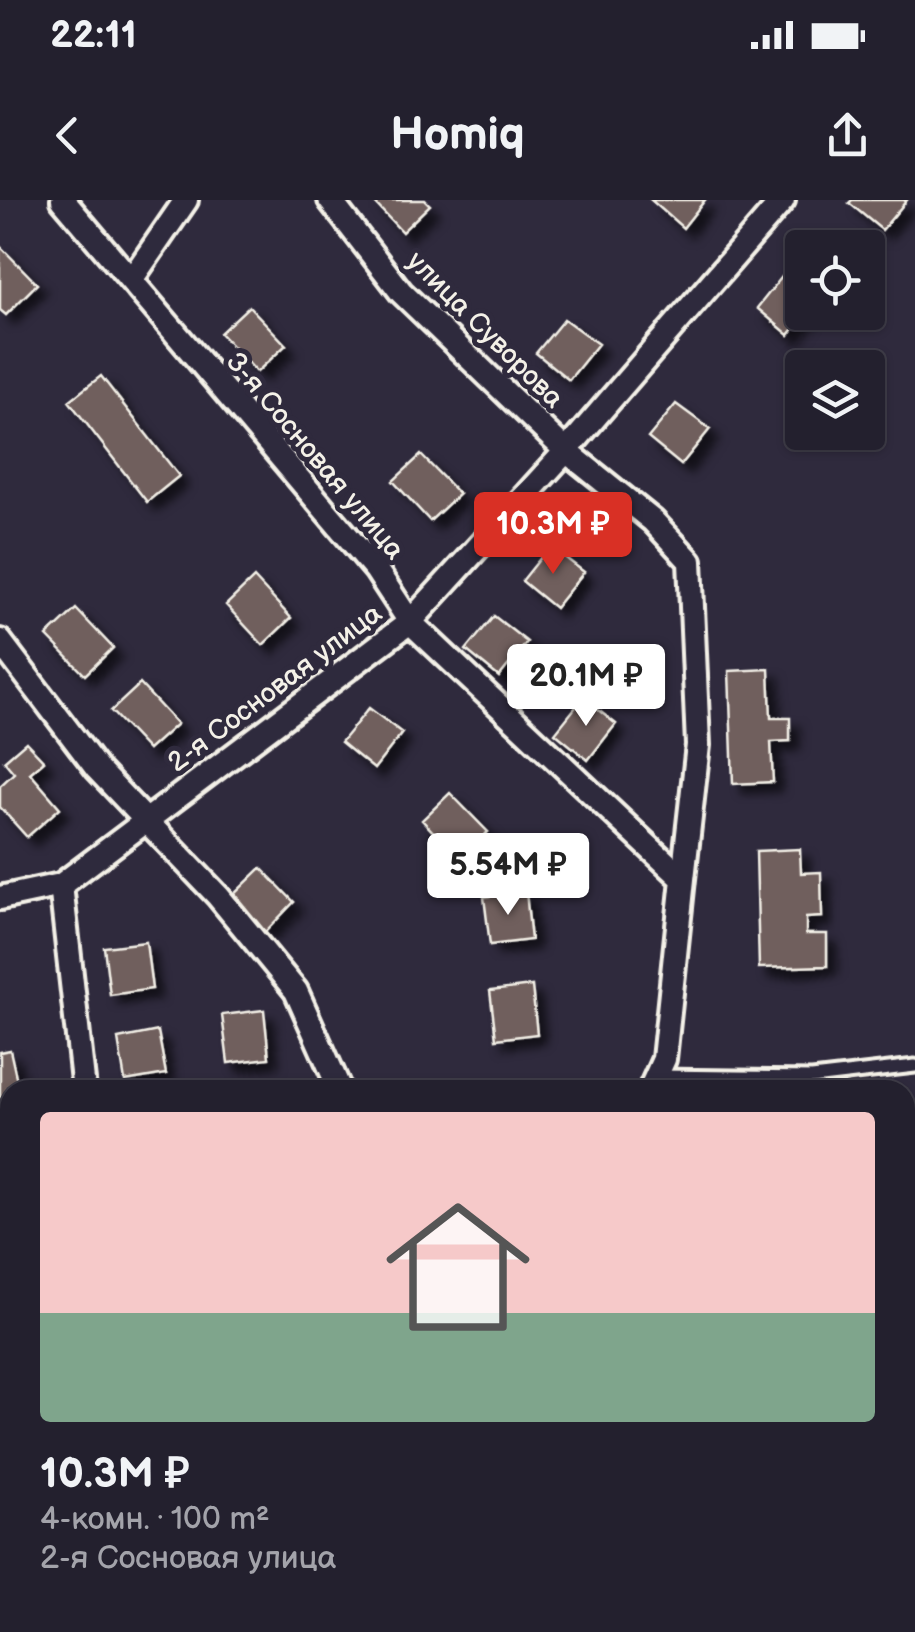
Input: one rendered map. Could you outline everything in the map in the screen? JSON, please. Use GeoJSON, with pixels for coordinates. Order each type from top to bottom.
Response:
{"type":"FeatureCollection","features":[{"type":"Feature","properties":{"kind":"street","name":"3-я Сосновая улица"},"geometry":{"type":"LineString","coordinates":[[63,200],[376,570],[410,622],[683,879]]}},
{"type":"Feature","properties":{"kind":"street"},"geometry":{"type":"LineString","coordinates":[[131,280],[186,200]]}},
{"type":"Feature","properties":{"kind":"street","name":"улица Суворова"},"geometry":{"type":"LineString","coordinates":[[330,200],[401,292],[566,451],[653,522],[690,561],[698,746],[683,879]]}},
{"type":"Feature","properties":{"kind":"street","name":"2-я Сосновая улица"},"geometry":{"type":"LineString","coordinates":[[0,898],[62,884],[410,622],[566,451],[783,200]]}},
{"type":"Feature","properties":{"kind":"street"},"geometry":{"type":"LineString","coordinates":[[0,641],[97,769],[218,896],[296,991],[336,1080]]}},
{"type":"Feature","properties":{"kind":"street"},"geometry":{"type":"LineString","coordinates":[[654,1080],[664,1059],[683,879]]}},
{"type":"Feature","properties":{"kind":"street"},"geometry":{"type":"LineString","coordinates":[[62,884],[83,1080]]}},
{"type":"Feature","properties":{"kind":"lane"},"geometry":{"type":"LineString","coordinates":[[748,1080],[812,1078],[915,1066]]}},
{"type":"Feature","properties":{"kind":"building"},"geometry":{"type":"Polygon","coordinates":[[[372,200],[425,200],[430,205],[402,232],[372,200]]]}},
{"type":"Feature","properties":{"kind":"building"},"geometry":{"type":"Polygon","coordinates":[[[651,200],[705,200],[683,228],[651,200]]]}},
{"type":"Feature","properties":{"kind":"building"},"geometry":{"type":"Polygon","coordinates":[[[852,200],[907,200],[882,230],[849,203],[852,200]]]}},
{"type":"Feature","properties":{"kind":"building"},"geometry":{"type":"Polygon","coordinates":[[[0,246],[37,284],[6,315],[0,310],[0,246]]]}},
{"type":"Feature","properties":{"kind":"building"},"geometry":{"type":"Polygon","coordinates":[[[785,273],[785,330],[793,330],[789,335],[757,308],[785,273]]]}},
{"type":"Feature","properties":{"kind":"building"},"geometry":{"type":"Polygon","coordinates":[[[249,306],[286,345],[257,372],[220,333],[249,306]]]}},
{"type":"Feature","properties":{"kind":"building"},"geometry":{"type":"Polygon","coordinates":[[[564,319],[598,344],[569,380],[536,353],[564,319]]]}},
{"type":"Feature","properties":{"kind":"building"},"geometry":{"type":"Polygon","coordinates":[[[101,376],[179,476],[147,502],[69,401],[101,376]]]}},
{"type":"Feature","properties":{"kind":"building"},"geometry":{"type":"Polygon","coordinates":[[[676,404],[710,429],[681,465],[648,438],[676,404]]]}},
{"type":"Feature","properties":{"kind":"building"},"geometry":{"type":"Polygon","coordinates":[[[421,455],[459,494],[430,521],[393,481],[421,455]]]}},
{"type":"Feature","properties":{"kind":"building"},"geometry":{"type":"Polygon","coordinates":[[[550,546],[584,572],[555,608],[522,581],[550,546]]]}},
{"type":"Feature","properties":{"kind":"building"},"geometry":{"type":"Polygon","coordinates":[[[254,578],[291,618],[263,645],[226,605],[254,578]]]}},
{"type":"Feature","properties":{"kind":"building"},"geometry":{"type":"Polygon","coordinates":[[[76,609],[113,648],[85,675],[47,636],[76,609]]]}},
{"type":"Feature","properties":{"kind":"building"},"geometry":{"type":"Polygon","coordinates":[[[494,616],[527,642],[499,677],[466,650],[494,616]]]}},
{"type":"Feature","properties":{"kind":"building"},"geometry":{"type":"Polygon","coordinates":[[[769,669],[771,718],[790,718],[790,741],[771,742],[773,782],[733,784],[729,671],[769,669]]]}},
{"type":"Feature","properties":{"kind":"building"},"geometry":{"type":"Polygon","coordinates":[[[140,684],[177,724],[148,750],[111,711],[140,684]]]}},
{"type":"Feature","properties":{"kind":"building"},"geometry":{"type":"Polygon","coordinates":[[[583,698],[616,724],[588,760],[555,733],[583,698]]]}},
{"type":"Feature","properties":{"kind":"building"},"geometry":{"type":"Polygon","coordinates":[[[369,708],[402,733],[374,769],[341,742],[369,708]]]}},
{"type":"Feature","properties":{"kind":"building"},"geometry":{"type":"Polygon","coordinates":[[[26,742],[44,761],[30,773],[60,808],[27,837],[0,807],[0,786],[14,773],[4,761],[26,742]]]}},
{"type":"Feature","properties":{"kind":"building"},"geometry":{"type":"Polygon","coordinates":[[[450,793],[488,832],[459,859],[422,820],[450,793]]]}},
{"type":"Feature","properties":{"kind":"building"},"geometry":{"type":"Polygon","coordinates":[[[800,849],[801,873],[821,872],[822,917],[806,918],[806,934],[827,934],[827,966],[759,968],[756,851],[800,849]]]}},
{"type":"Feature","properties":{"kind":"building"},"geometry":{"type":"Polygon","coordinates":[[[261,868],[294,902],[265,932],[230,898],[261,868]]]}},
{"type":"Feature","properties":{"kind":"building"},"geometry":{"type":"Polygon","coordinates":[[[526,892],[531,940],[490,945],[484,897],[526,892]]]}},
{"type":"Feature","properties":{"kind":"building"},"geometry":{"type":"Polygon","coordinates":[[[146,942],[152,989],[110,995],[104,947],[146,942]]]}},
{"type":"Feature","properties":{"kind":"building"},"geometry":{"type":"Polygon","coordinates":[[[532,986],[537,1034],[496,1039],[490,991],[532,986]]]}},
{"type":"Feature","properties":{"kind":"building"},"geometry":{"type":"Polygon","coordinates":[[[264,1010],[269,1058],[228,1063],[222,1015],[264,1010]]]}},
{"type":"Feature","properties":{"kind":"building"},"geometry":{"type":"Polygon","coordinates":[[[158,1031],[166,1074],[125,1080],[118,1039],[158,1031]]]}},
{"type":"Feature","properties":{"kind":"building"},"geometry":{"type":"Polygon","coordinates":[[[10,1050],[17,1080],[0,1080],[0,1052],[10,1050]]]}}]}
